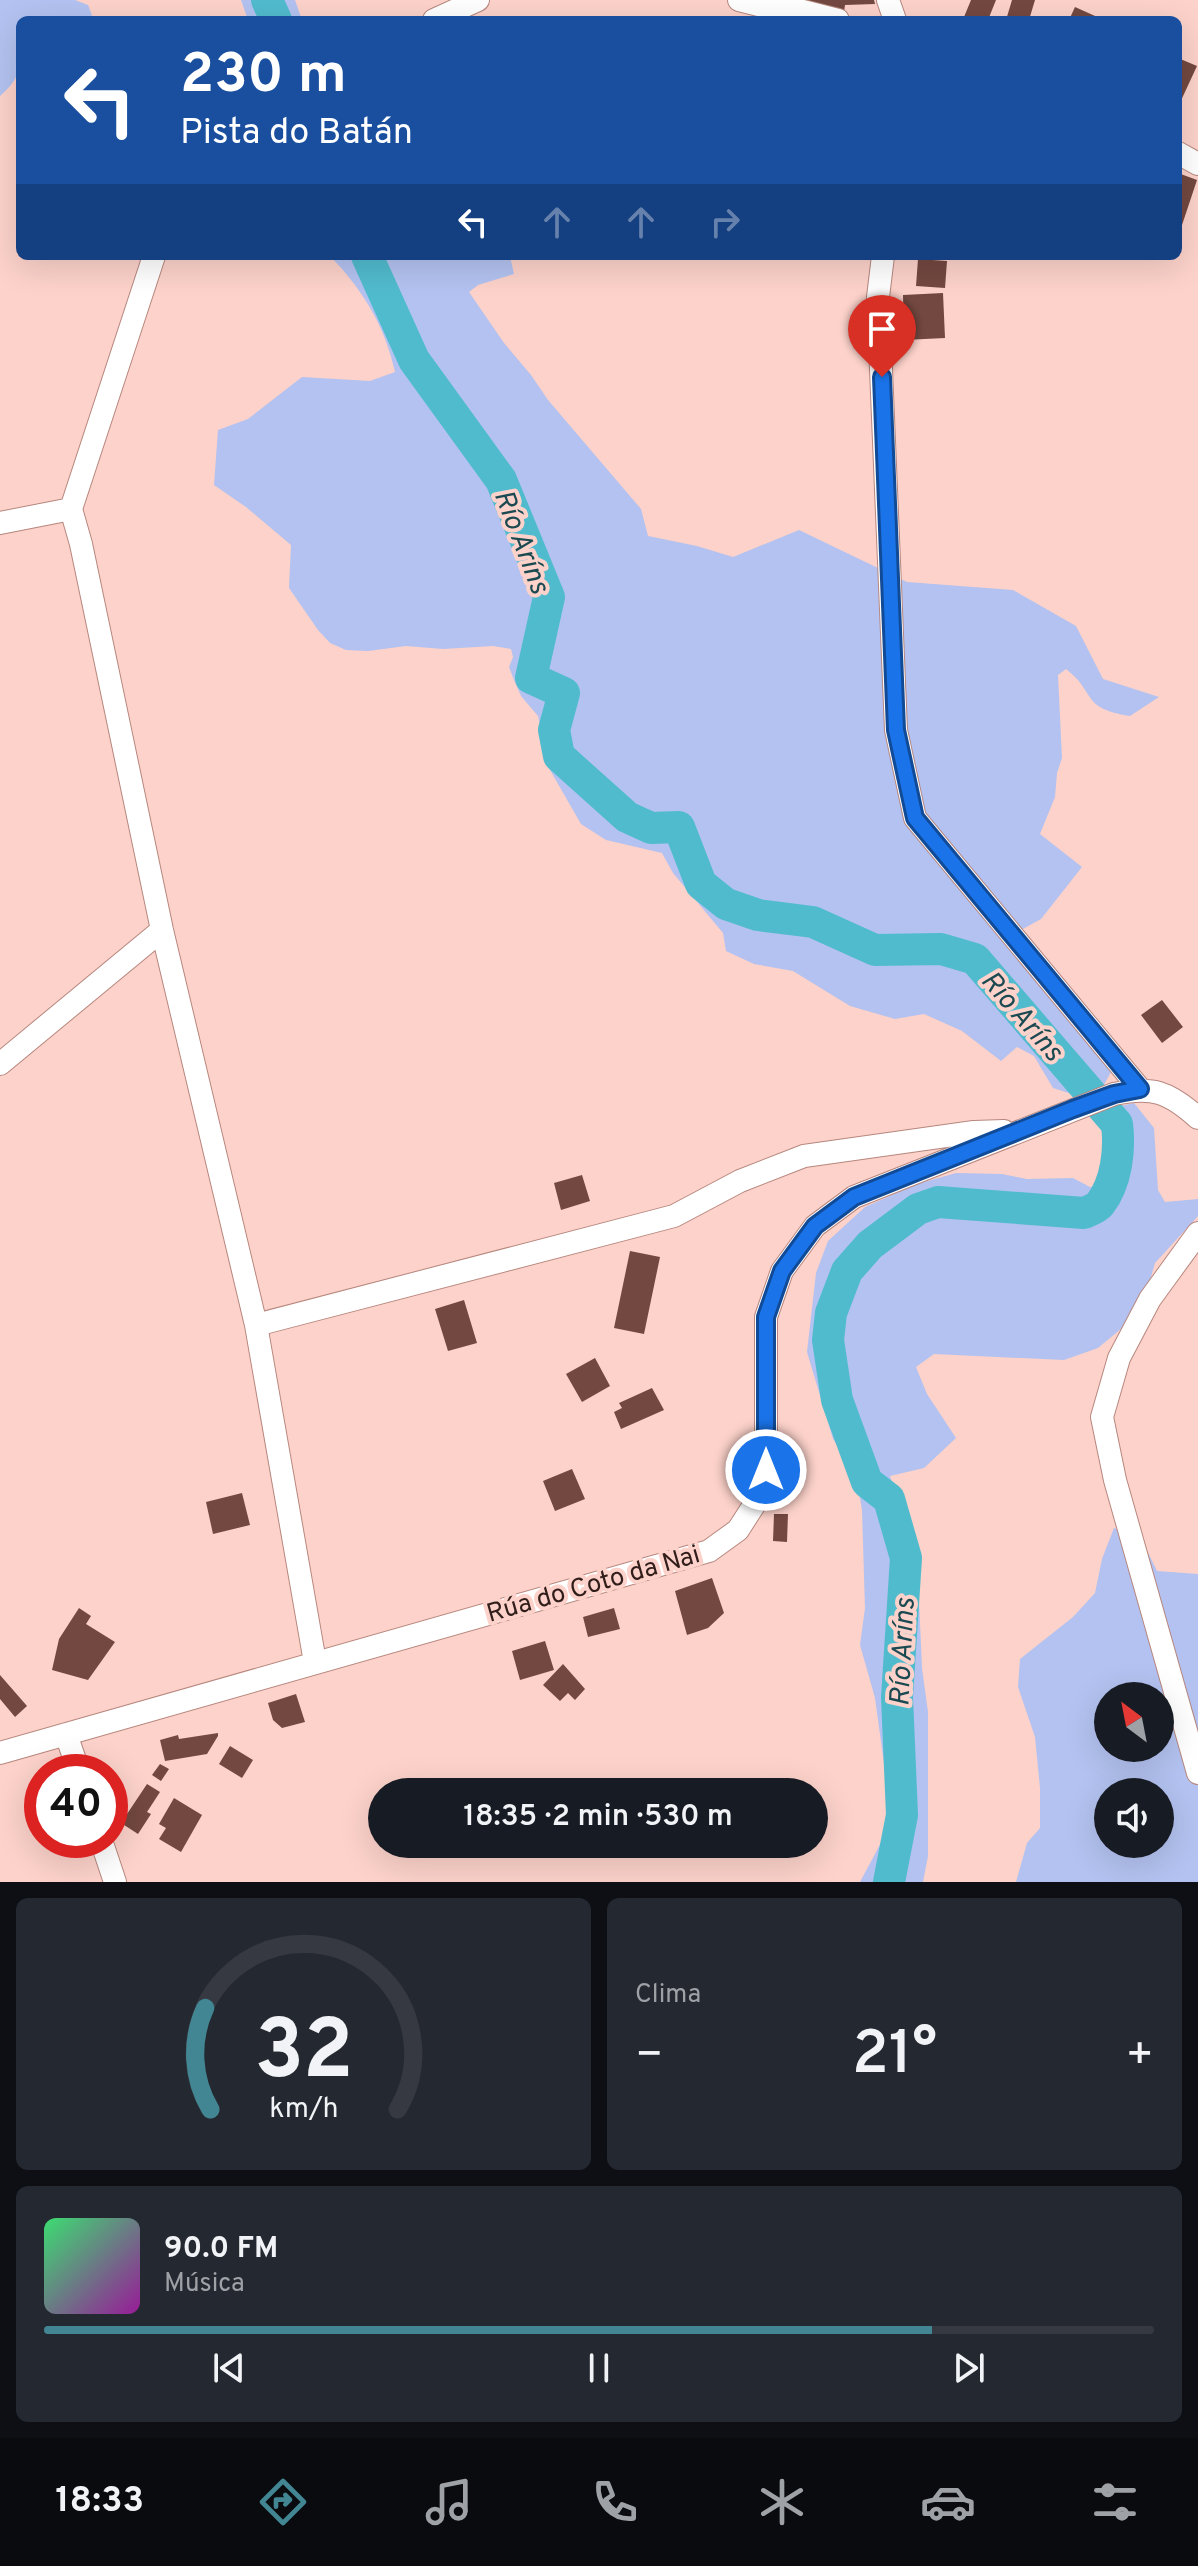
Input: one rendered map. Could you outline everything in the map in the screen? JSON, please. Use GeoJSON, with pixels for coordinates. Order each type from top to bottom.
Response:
{"type":"FeatureCollection","features":[{"type":"Feature","properties":{"kind":"street"},"geometry":{"type":"LineString","coordinates":[[443,16],[478,0]]}},
{"type":"Feature","properties":{"kind":"street"},"geometry":{"type":"LineString","coordinates":[[739,0],[782,11],[795,9],[822,16]]}},
{"type":"Feature","properties":{"kind":"street"},"geometry":{"type":"LineString","coordinates":[[153,260],[71,509],[162,930],[256,1325],[315,1662]]}},
{"type":"Feature","properties":{"kind":"street"},"geometry":{"type":"LineString","coordinates":[[883,260],[878,297],[896,730],[915,818],[1140,1089],[1177,1099],[1198,1118]]}},
{"type":"Feature","properties":{"kind":"street"},"geometry":{"type":"LineString","coordinates":[[0,523],[71,509]]}},
{"type":"Feature","properties":{"kind":"street"},"geometry":{"type":"LineString","coordinates":[[0,1064],[162,930]]}},
{"type":"Feature","properties":{"kind":"street","name":"Rúa do Coto da Nai"},"geometry":{"type":"LineString","coordinates":[[0,1753],[709,1551],[738,1530],[756,1502],[766,1470],[766,1317],[782,1271],[815,1226],[854,1197],[1052,1117],[1114,1094],[1140,1089]]}},
{"type":"Feature","properties":{"kind":"street"},"geometry":{"type":"LineString","coordinates":[[256,1325],[674,1216],[740,1181],[804,1156],[974,1132],[1021,1131]]}},
{"type":"Feature","properties":{"kind":"street"},"geometry":{"type":"LineString","coordinates":[[1198,1233],[1150,1299],[1119,1358],[1102,1417],[1115,1480],[1198,1773]]}},
{"type":"Feature","properties":{"kind":"street"},"geometry":{"type":"LineString","coordinates":[[66,1734],[73,1754]]}},
{"type":"Feature","properties":{"kind":"street"},"geometry":{"type":"LineString","coordinates":[[107,1858],[115,1882]]}},
{"type":"Feature","properties":{"kind":"shaded area"},"geometry":{"type":"Polygon","coordinates":[[[0,0],[75,0],[88,5],[91,16],[16,16],[16,77],[0,96],[0,0]]]}},
{"type":"Feature","properties":{"kind":"shaded area"},"geometry":{"type":"Polygon","coordinates":[[[241,0],[295,0],[301,16],[247,16],[241,0]]]}},
{"type":"Feature","properties":{"kind":"shaded area"},"geometry":{"type":"Polygon","coordinates":[[[334,260],[511,260],[514,274],[478,285],[469,292],[548,400],[641,509],[648,536],[733,557],[799,530],[907,582],[1013,590],[1076,626],[1103,679],[1159,697],[1130,716],[1114,713],[1096,704],[1066,669],[1058,675],[1062,758],[1055,797],[1040,834],[1082,867],[1041,919],[1021,930],[1113,1068],[1104,1085],[1075,1095],[1053,1088],[1034,1056],[1017,1047],[1001,1061],[962,1031],[924,1014],[895,1019],[850,1006],[793,971],[754,964],[726,951],[723,933],[673,873],[662,853],[606,840],[581,824],[550,770],[538,716],[521,696],[514,680],[509,667],[513,657],[511,649],[493,646],[443,649],[406,646],[368,651],[346,650],[330,643],[289,588],[291,545],[214,485],[218,430],[248,419],[302,377],[370,381],[395,372],[379,324],[353,282],[334,260]]]}},
{"type":"Feature","properties":{"kind":"shaded area"},"geometry":{"type":"Polygon","coordinates":[[[1134,1103],[1154,1128],[1158,1190],[1165,1202],[1198,1199],[1198,1216],[1155,1263],[1149,1284],[1128,1323],[1098,1348],[1064,1360],[934,1354],[916,1367],[927,1394],[956,1438],[924,1468],[890,1476],[917,1556],[922,1668],[928,1712],[928,1856],[923,1882],[860,1882],[892,1822],[875,1698],[860,1645],[865,1608],[862,1510],[856,1475],[833,1439],[807,1352],[816,1273],[828,1241],[865,1207],[917,1184],[956,1173],[1002,1174],[1027,1179],[1073,1178],[1090,1187],[1099,1185],[1105,1137],[1094,1118],[1116,1107],[1134,1103]]]}},
{"type":"Feature","properties":{"kind":"shaded area"},"geometry":{"type":"Polygon","coordinates":[[[1114,1528],[1141,1538],[1157,1571],[1198,1574],[1198,1882],[1016,1882],[1027,1843],[1040,1828],[1035,1737],[1018,1687],[1020,1659],[1073,1617],[1095,1593],[1102,1559],[1114,1528]]]}},
{"type":"Feature","properties":{"kind":"building"},"geometry":{"type":"Polygon","coordinates":[[[800,0],[874,0],[875,4],[845,5],[844,12],[800,0]]]}},
{"type":"Feature","properties":{"kind":"building"},"geometry":{"type":"Polygon","coordinates":[[[971,0],[996,0],[990,16],[964,16],[971,0]]]}},
{"type":"Feature","properties":{"kind":"building"},"geometry":{"type":"Polygon","coordinates":[[[1012,0],[1035,0],[1030,16],[1007,16],[1012,0]]]}},
{"type":"Feature","properties":{"kind":"building"},"geometry":{"type":"Polygon","coordinates":[[[1075,7],[1095,16],[1071,16],[1075,7]]]}},
{"type":"Feature","properties":{"kind":"building"},"geometry":{"type":"Polygon","coordinates":[[[1182,60],[1197,66],[1182,98],[1182,60]]]}},
{"type":"Feature","properties":{"kind":"building"},"geometry":{"type":"Polygon","coordinates":[[[1182,174],[1197,180],[1182,225],[1182,174]]]}},
{"type":"Feature","properties":{"kind":"building"},"geometry":{"type":"Polygon","coordinates":[[[918,260],[947,261],[945,288],[916,286],[918,260]]]}},
{"type":"Feature","properties":{"kind":"building"},"geometry":{"type":"Polygon","coordinates":[[[943,293],[945,338],[904,340],[903,295],[943,293]]]}},
{"type":"Feature","properties":{"kind":"building"},"geometry":{"type":"Polygon","coordinates":[[[1162,1000],[1183,1027],[1162,1043],[1141,1015],[1162,1000]]]}},
{"type":"Feature","properties":{"kind":"building"},"geometry":{"type":"Polygon","coordinates":[[[582,1175],[590,1201],[561,1210],[554,1183],[582,1175]]]}},
{"type":"Feature","properties":{"kind":"building"},"geometry":{"type":"Polygon","coordinates":[[[630,1251],[660,1257],[644,1334],[614,1328],[630,1251]]]}},
{"type":"Feature","properties":{"kind":"building"},"geometry":{"type":"Polygon","coordinates":[[[464,1300],[477,1343],[448,1351],[435,1309],[464,1300]]]}},
{"type":"Feature","properties":{"kind":"building"},"geometry":{"type":"Polygon","coordinates":[[[595,1358],[610,1386],[582,1402],[566,1374],[595,1358]]]}},
{"type":"Feature","properties":{"kind":"building"},"geometry":{"type":"Polygon","coordinates":[[[652,1388],[664,1410],[621,1429],[614,1412],[622,1408],[619,1403],[652,1388]]]}},
{"type":"Feature","properties":{"kind":"building"},"geometry":{"type":"Polygon","coordinates":[[[572,1469],[585,1499],[555,1511],[543,1481],[572,1469]]]}},
{"type":"Feature","properties":{"kind":"building"},"geometry":{"type":"Polygon","coordinates":[[[242,1493],[250,1525],[213,1534],[206,1502],[242,1493]]]}},
{"type":"Feature","properties":{"kind":"building"},"geometry":{"type":"Polygon","coordinates":[[[774,1514],[788,1514],[787,1542],[773,1541],[774,1514]]]}},
{"type":"Feature","properties":{"kind":"building"},"geometry":{"type":"Polygon","coordinates":[[[712,1578],[724,1613],[708,1628],[687,1635],[675,1591],[712,1578]]]}},
{"type":"Feature","properties":{"kind":"building"},"geometry":{"type":"Polygon","coordinates":[[[79,1608],[91,1616],[86,1624],[115,1642],[88,1680],[52,1670],[59,1639],[79,1608]]]}},
{"type":"Feature","properties":{"kind":"building"},"geometry":{"type":"Polygon","coordinates":[[[614,1608],[620,1629],[588,1637],[583,1617],[614,1608]]]}},
{"type":"Feature","properties":{"kind":"building"},"geometry":{"type":"Polygon","coordinates":[[[545,1641],[554,1670],[520,1680],[512,1651],[545,1641]]]}},
{"type":"Feature","properties":{"kind":"building"},"geometry":{"type":"Polygon","coordinates":[[[563,1664],[585,1689],[575,1700],[568,1693],[560,1701],[543,1685],[563,1664]]]}},
{"type":"Feature","properties":{"kind":"building"},"geometry":{"type":"Polygon","coordinates":[[[0,1675],[27,1706],[15,1717],[0,1699],[0,1675]]]}},
{"type":"Feature","properties":{"kind":"building"},"geometry":{"type":"Polygon","coordinates":[[[296,1694],[305,1722],[282,1728],[273,1720],[268,1703],[296,1694]]]}},
{"type":"Feature","properties":{"kind":"building"},"geometry":{"type":"Polygon","coordinates":[[[218,1733],[207,1754],[165,1761],[160,1740],[178,1735],[179,1739],[218,1733]]]}},
{"type":"Feature","properties":{"kind":"building"},"geometry":{"type":"Polygon","coordinates":[[[230,1746],[253,1760],[242,1778],[219,1764],[230,1746]]]}},
{"type":"Feature","properties":{"kind":"building"},"geometry":{"type":"Polygon","coordinates":[[[160,1764],[169,1769],[161,1781],[152,1775],[160,1764]]]}},
{"type":"Feature","properties":{"kind":"building"},"geometry":{"type":"Polygon","coordinates":[[[147,1784],[160,1792],[138,1834],[128,1828],[128,1812],[147,1784]]]}},
{"type":"Feature","properties":{"kind":"building"},"geometry":{"type":"Polygon","coordinates":[[[174,1798],[202,1815],[181,1852],[159,1839],[166,1828],[159,1824],[174,1798]]]}},
{"type":"Feature","properties":{"kind":"waterway","name":"Río Aríns"},"geometry":{"type":"LineString","coordinates":[[267,0],[274,16]]}},
{"type":"Feature","properties":{"kind":"waterway","name":"Río Aríns"},"geometry":{"type":"LineString","coordinates":[[369,260],[414,360],[501,480],[549,597],[531,678],[564,693],[554,730],[559,756],[627,817],[651,828],[679,827],[701,884],[726,904],[758,915],[813,922],[875,950],[941,949],[975,959],[1117,1124],[1114,1176],[1097,1207],[1084,1213],[938,1202],[918,1209],[870,1245],[847,1271],[831,1313],[828,1340],[837,1400],[867,1482],[889,1499],[906,1558],[897,1697],[902,1815],[889,1882]]}},
{"type":"Feature","properties":{"kind":"route"},"geometry":{"type":"LineString","coordinates":[[766,1470],[766,1317],[782,1271],[815,1226],[854,1197],[1073,1109],[1114,1094],[1140,1089],[915,818],[896,730],[882,377]]}}]}
